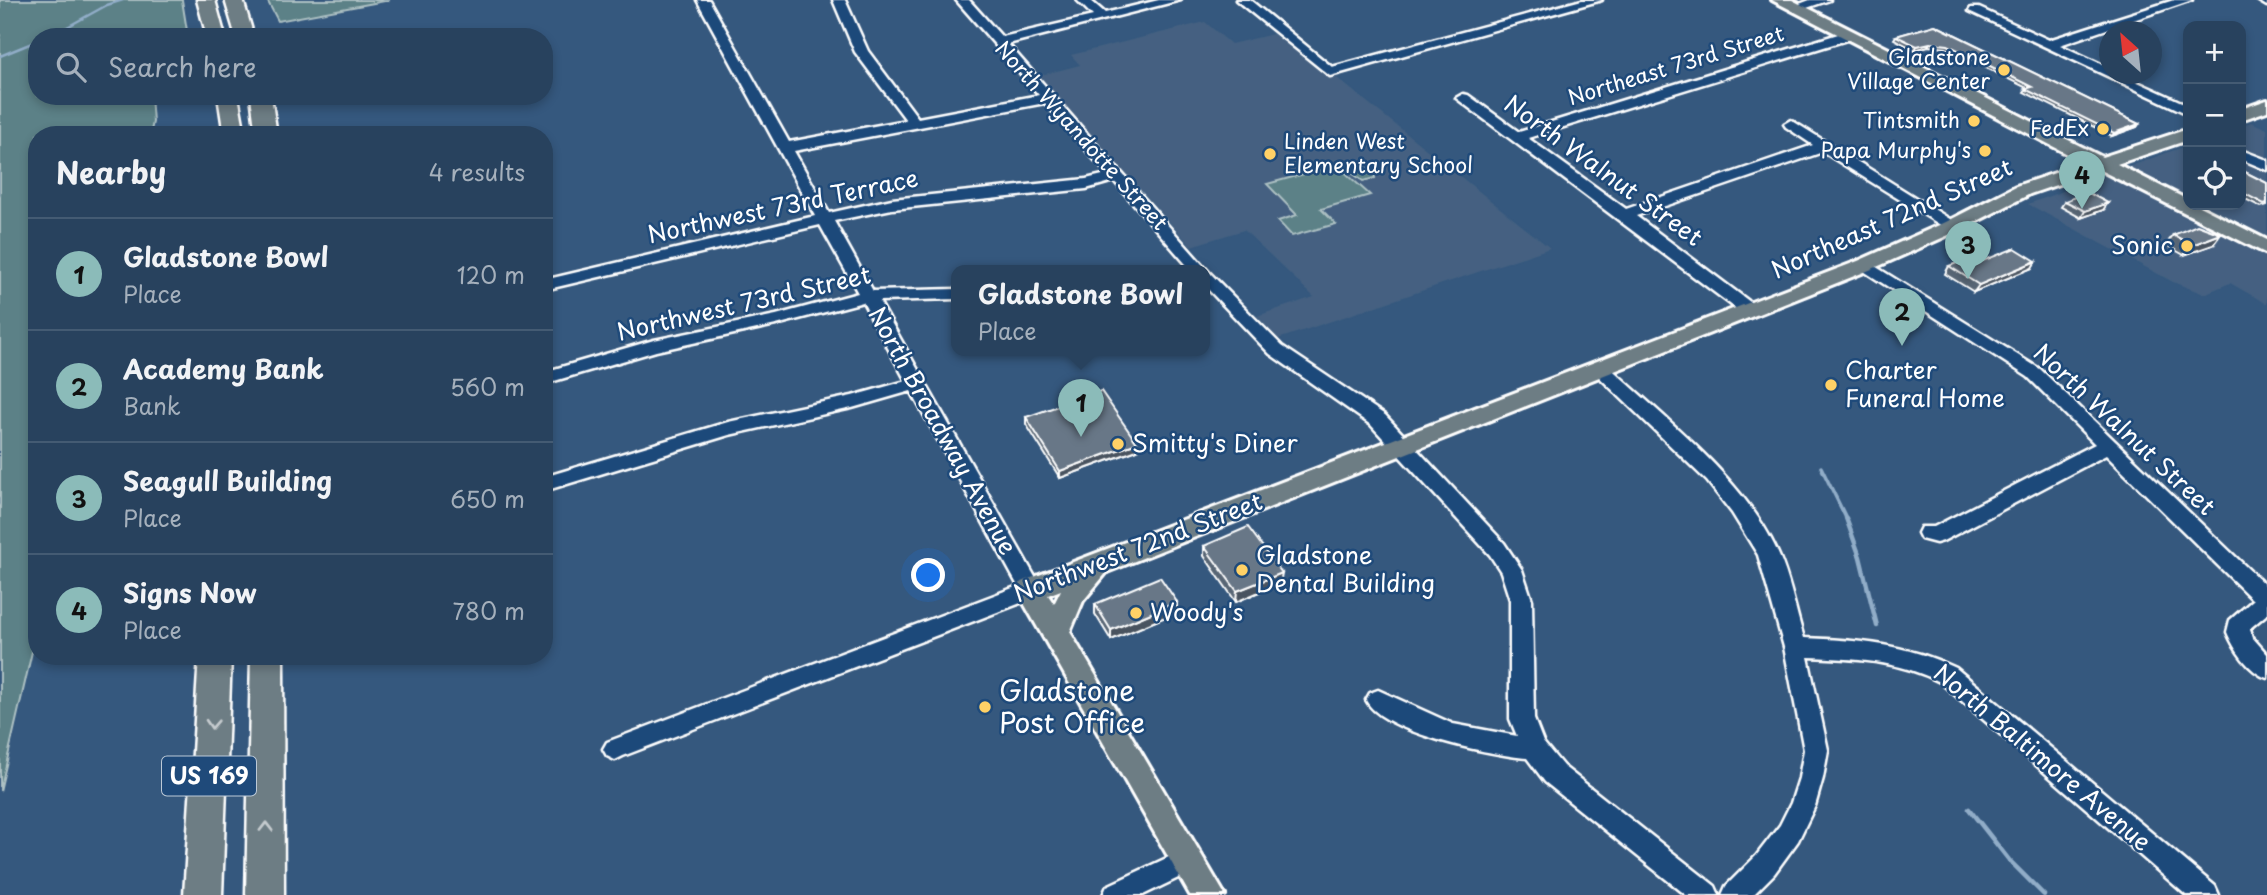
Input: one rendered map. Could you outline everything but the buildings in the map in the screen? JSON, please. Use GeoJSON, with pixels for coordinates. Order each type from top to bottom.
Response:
{"type":"FeatureCollection","features":[{"type":"Feature","properties":{"kind":"highway"},"geometry":{"type":"LineString","coordinates":[[206,0],[214,28]]}},
{"type":"Feature","properties":{"kind":"highway"},"geometry":{"type":"LineString","coordinates":[[234,0],[242,28]]}},
{"type":"Feature","properties":{"kind":"highway"},"geometry":{"type":"LineString","coordinates":[[230,105],[233,126]]}},
{"type":"Feature","properties":{"kind":"highway"},"geometry":{"type":"LineString","coordinates":[[262,105],[266,126]]}},
{"type":"Feature","properties":{"kind":"highway","name":"US 169"},"geometry":{"type":"LineString","coordinates":[[203,895],[215,665]]}},
{"type":"Feature","properties":{"kind":"highway","name":"US 169"},"geometry":{"type":"LineString","coordinates":[[265,895],[267,665]]}},
{"type":"Feature","properties":{"kind":"main road"},"geometry":{"type":"LineString","coordinates":[[1788,4],[2267,248]]}},
{"type":"Feature","properties":{"kind":"main road"},"geometry":{"type":"LineString","coordinates":[[2246,113],[2267,104]]}},
{"type":"Feature","properties":{"kind":"main road","name":"Northeast 72nd Street"},"geometry":{"type":"LineString","coordinates":[[1659,344],[1865,265],[1953,226],[2023,190],[2183,136]]}},
{"type":"Feature","properties":{"kind":"main road","name":"Northwest 72nd Street"},"geometry":{"type":"LineString","coordinates":[[1031,590],[1659,344]]}},
{"type":"Feature","properties":{"kind":"main road"},"geometry":{"type":"LineString","coordinates":[[1057,632],[1071,596],[1101,563]]}},
{"type":"Feature","properties":{"kind":"main road","name":"North Broadway Avenue"},"geometry":{"type":"LineString","coordinates":[[1031,590],[1208,895]]}},
{"type":"Feature","properties":{"kind":"street","name":"North Broadway Avenue"},"geometry":{"type":"LineString","coordinates":[[703,0],[1031,590]]}},
{"type":"Feature","properties":{"kind":"street"},"geometry":{"type":"LineString","coordinates":[[839,0],[862,52],[915,123]]}},
{"type":"Feature","properties":{"kind":"street","name":"North Wyandotte Street"},"geometry":{"type":"LineString","coordinates":[[962,0],[1195,265]]}},
{"type":"Feature","properties":{"kind":"street"},"geometry":{"type":"LineString","coordinates":[[1083,0],[1103,18]]}},
{"type":"Feature","properties":{"kind":"street"},"geometry":{"type":"LineString","coordinates":[[998,42],[1175,0]]}},
{"type":"Feature","properties":{"kind":"street"},"geometry":{"type":"LineString","coordinates":[[1242,0],[1330,72],[1596,0]]}},
{"type":"Feature","properties":{"kind":"street"},"geometry":{"type":"LineString","coordinates":[[1788,4],[1824,0]]}},
{"type":"Feature","properties":{"kind":"street"},"geometry":{"type":"LineString","coordinates":[[2048,45],[2186,0]]}},
{"type":"Feature","properties":{"kind":"street"},"geometry":{"type":"LineString","coordinates":[[1975,11],[2099,68]]}},
{"type":"Feature","properties":{"kind":"street","name":"Northeast 73rd Street"},"geometry":{"type":"LineString","coordinates":[[1516,137],[1848,35]]}},
{"type":"Feature","properties":{"kind":"street"},"geometry":{"type":"LineString","coordinates":[[2133,84],[2183,108]]}},
{"type":"Feature","properties":{"kind":"street"},"geometry":{"type":"LineString","coordinates":[[786,149],[794,145],[1047,98]]}},
{"type":"Feature","properties":{"kind":"street","name":"North Walnut Street"},"geometry":{"type":"LineString","coordinates":[[1463,98],[1625,215],[1748,309]]}},
{"type":"Feature","properties":{"kind":"street"},"geometry":{"type":"LineString","coordinates":[[1791,124],[1875,180],[1953,226]]}},
{"type":"Feature","properties":{"kind":"street"},"geometry":{"type":"LineString","coordinates":[[1625,215],[1825,146]]}},
{"type":"Feature","properties":{"kind":"street"},"geometry":{"type":"LineString","coordinates":[[2246,156],[2267,166]]}},
{"type":"Feature","properties":{"kind":"street","name":"Northwest 73rd Terrace"},"geometry":{"type":"LineString","coordinates":[[553,283],[892,204],[1086,184],[1117,176]]}},
{"type":"Feature","properties":{"kind":"street","name":"North Walnut Street"},"geometry":{"type":"LineString","coordinates":[[1865,265],[2021,363],[2045,383],[2267,600]]}},
{"type":"Feature","properties":{"kind":"street","name":"North Wyandotte Street"},"geometry":{"type":"LineString","coordinates":[[1210,282],[1276,350],[1365,409],[1401,444],[1497,549],[1511,570],[1521,600],[1522,719],[1534,748],[1554,774],[1706,895]]}},
{"type":"Feature","properties":{"kind":"street","name":"Northwest 73rd Street"},"geometry":{"type":"LineString","coordinates":[[553,375],[654,346],[776,320],[867,296],[951,295]]}},
{"type":"Feature","properties":{"kind":"street"},"geometry":{"type":"LineString","coordinates":[[1600,367],[1714,476],[1739,508],[1768,553],[1795,647],[1816,750],[1811,778],[1803,806],[1789,832],[1765,865],[1735,895]]}},
{"type":"Feature","properties":{"kind":"street"},"geometry":{"type":"LineString","coordinates":[[553,481],[728,429],[852,402],[916,384]]}},
{"type":"Feature","properties":{"kind":"street"},"geometry":{"type":"LineString","coordinates":[[1928,533],[1936,535],[2107,446]]}},
{"type":"Feature","properties":{"kind":"street","name":"Northwest 72nd Street"},"geometry":{"type":"LineString","coordinates":[[615,749],[1031,590]]}},
{"type":"Feature","properties":{"kind":"street"},"geometry":{"type":"LineString","coordinates":[[2267,600],[2238,626],[2237,632],[2267,669]]}},
{"type":"Feature","properties":{"kind":"street","name":"North Baltimore Avenue"},"geometry":{"type":"LineString","coordinates":[[1795,647],[1888,652],[1928,664],[1948,675],[2206,895]]}},
{"type":"Feature","properties":{"kind":"street"},"geometry":{"type":"LineString","coordinates":[[1378,700],[1415,721],[1455,737],[1497,746],[1534,748]]}},
{"type":"Feature","properties":{"kind":"street"},"geometry":{"type":"LineString","coordinates":[[1116,895],[1188,860]]}},
{"type":"Feature","properties":{"kind":"shaded area","name":"Linden West Elementary School"},"geometry":{"type":"Polygon","coordinates":[[[1205,22],[1231,44],[1273,34],[1327,76],[1337,78],[1550,248],[1278,339],[1257,316],[1314,297],[1244,230],[1191,246],[1037,76],[1080,65],[1071,55],[1205,22]]]}},
{"type":"Feature","properties":{"kind":"shaded area"},"geometry":{"type":"Polygon","coordinates":[[[2251,122],[2267,129],[2267,304],[2230,283],[2204,294],[2173,282],[2028,204],[2183,147],[2183,210],[2246,210],[2246,124],[2251,122]]]}},
{"type":"Feature","properties":{"kind":"green space"},"geometry":{"type":"Polygon","coordinates":[[[0,0],[182,0],[187,28],[28,28],[28,105],[152,105],[153,122],[152,126],[28,126],[29,665],[0,791],[0,0]]]}},
{"type":"Feature","properties":{"kind":"green space"},"geometry":{"type":"Polygon","coordinates":[[[267,0],[390,0],[278,21],[267,0]]]}},
{"type":"Feature","properties":{"kind":"green space"},"geometry":{"type":"Polygon","coordinates":[[[1356,160],[1374,173],[1375,178],[1363,181],[1342,166],[1339,167],[1370,195],[1321,209],[1336,224],[1292,236],[1278,221],[1297,215],[1267,184],[1356,160]]]}},
{"type":"Feature","properties":{"kind":"waterway"},"geometry":{"type":"LineString","coordinates":[[65,28],[107,5],[123,0]]}},
{"type":"Feature","properties":{"kind":"waterway"},"geometry":{"type":"LineString","coordinates":[[0,56],[28,45]]}},
{"type":"Feature","properties":{"kind":"waterway"},"geometry":{"type":"LineString","coordinates":[[1821,467],[1847,520]]}},
{"type":"Feature","properties":{"kind":"waterway"},"geometry":{"type":"LineString","coordinates":[[1846,518],[1860,557],[1877,626]]}},
{"type":"Feature","properties":{"kind":"waterway"},"geometry":{"type":"LineString","coordinates":[[1969,809],[2009,860],[2044,895]]}},
{"type":"Feature","properties":{"kind":"place","name":"Gladstone Village Center"},"geometry":{"type":"Point","coordinates":[2004,70]}},
{"type":"Feature","properties":{"kind":"place","name":"Tintsmith"},"geometry":{"type":"Point","coordinates":[1974,121]}},
{"type":"Feature","properties":{"kind":"place","name":"FedEx"},"geometry":{"type":"Point","coordinates":[2103,129]}},
{"type":"Feature","properties":{"kind":"place","name":"Papa Murphy's"},"geometry":{"type":"Point","coordinates":[1985,151]}},
{"type":"Feature","properties":{"kind":"place","name":"Linden West Elementary School"},"geometry":{"type":"Point","coordinates":[1270,154]}},
{"type":"Feature","properties":{"kind":"place","name":"Signs Now"},"geometry":{"type":"Point","coordinates":[2082,209]}},
{"type":"Feature","properties":{"kind":"place","name":"Sonic"},"geometry":{"type":"Point","coordinates":[2187,246]}},
{"type":"Feature","properties":{"kind":"place","name":"Seagull Building"},"geometry":{"type":"Point","coordinates":[1968,279]}},
{"type":"Feature","properties":{"kind":"place","name":"Academy Bank"},"geometry":{"type":"Point","coordinates":[1902,346]}},
{"type":"Feature","properties":{"kind":"place","name":"Charter Funeral Home"},"geometry":{"type":"Point","coordinates":[1831,385]}},
{"type":"Feature","properties":{"kind":"place","name":"Gladstone Bowl"},"geometry":{"type":"Point","coordinates":[1081,437]}},
{"type":"Feature","properties":{"kind":"place","name":"Smitty's Diner"},"geometry":{"type":"Point","coordinates":[1118,444]}},
{"type":"Feature","properties":{"kind":"place","name":"Gladstone Dental Building"},"geometry":{"type":"Point","coordinates":[1242,570]}},
{"type":"Feature","properties":{"kind":"place","name":"Woody's"},"geometry":{"type":"Point","coordinates":[1136,613]}},
{"type":"Feature","properties":{"kind":"place","name":"Gladstone Post Office"},"geometry":{"type":"Point","coordinates":[985,707]}}]}
